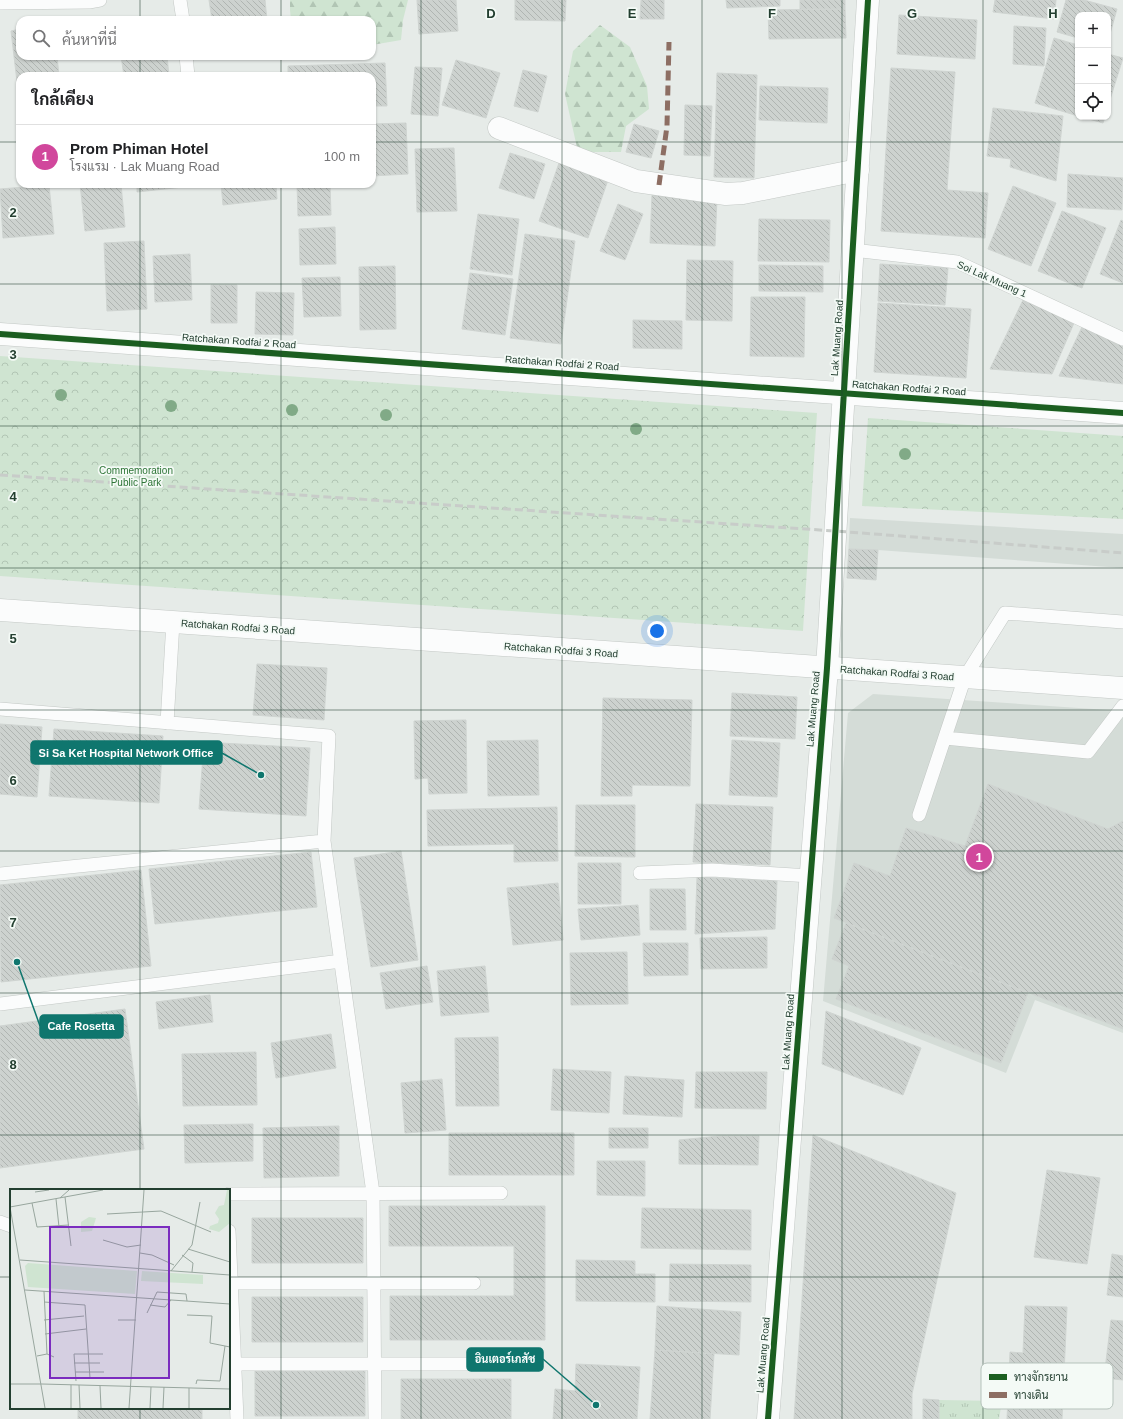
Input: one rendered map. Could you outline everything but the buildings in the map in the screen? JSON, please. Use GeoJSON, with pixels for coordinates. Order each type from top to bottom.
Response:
{"type":"FeatureCollection","features":[{"type":"Feature","properties":{"kind":"street","name":"Lak Muang Road"},"geometry":{"type":"LineString","coordinates":[[768,1419],[826,668],[868,0]]}},
{"type":"Feature","properties":{"kind":"street"},"geometry":{"type":"LineString","coordinates":[[499,128],[636,181],[726,194],[743,193],[858,170]]}},
{"type":"Feature","properties":{"kind":"street","name":"Ratchakan Rodfai 2 Road"},"geometry":{"type":"LineString","coordinates":[[0,334],[1123,413]]}},
{"type":"Feature","properties":{"kind":"street","name":"Ratchakan Rodfai 3 Road"},"geometry":{"type":"LineString","coordinates":[[0,610],[1123,688]]}},
{"type":"Feature","properties":{"kind":"lane"},"geometry":{"type":"LineString","coordinates":[[180,0],[182,16]]}},
{"type":"Feature","properties":{"kind":"lane"},"geometry":{"type":"LineString","coordinates":[[0,3],[93,1]]}},
{"type":"Feature","properties":{"kind":"lane"},"geometry":{"type":"LineString","coordinates":[[186,60],[188,72]]}},
{"type":"Feature","properties":{"kind":"lane","name":"Soi Lak Muang 1"},"geometry":{"type":"LineString","coordinates":[[853,250],[958,262],[1123,339]]}},
{"type":"Feature","properties":{"kind":"lane"},"geometry":{"type":"LineString","coordinates":[[919,815],[965,677],[1005,613],[1123,622]]}},
{"type":"Feature","properties":{"kind":"lane"},"geometry":{"type":"LineString","coordinates":[[167,723],[173,622]]}},
{"type":"Feature","properties":{"kind":"lane"},"geometry":{"type":"LineString","coordinates":[[945,738],[1088,752],[1123,706]]}},
{"type":"Feature","properties":{"kind":"lane"},"geometry":{"type":"LineString","coordinates":[[0,709],[329,736],[324,841],[373,1193],[375,1419]]}},
{"type":"Feature","properties":{"kind":"lane"},"geometry":{"type":"LineString","coordinates":[[0,874],[324,841]]}},
{"type":"Feature","properties":{"kind":"lane"},"geometry":{"type":"LineString","coordinates":[[640,873],[712,870],[810,876]]}},
{"type":"Feature","properties":{"kind":"lane"},"geometry":{"type":"LineString","coordinates":[[0,1004],[341,961]]}},
{"type":"Feature","properties":{"kind":"lane"},"geometry":{"type":"LineString","coordinates":[[230,1194],[501,1193]]}},
{"type":"Feature","properties":{"kind":"lane"},"geometry":{"type":"LineString","coordinates":[[0,1222],[10,1226]]}},
{"type":"Feature","properties":{"kind":"lane"},"geometry":{"type":"LineString","coordinates":[[230,1257],[237,1419]]}},
{"type":"Feature","properties":{"kind":"lane"},"geometry":{"type":"LineString","coordinates":[[231,1283],[474,1283]]}},
{"type":"Feature","properties":{"kind":"lane"},"geometry":{"type":"LineString","coordinates":[[235,1364],[515,1364]]}},
{"type":"Feature","properties":{"kind":"shaded area"},"geometry":{"type":"Polygon","coordinates":[[[850,518],[1123,534],[1123,568],[878,550],[876,580],[847,578],[850,518]]]}},
{"type":"Feature","properties":{"kind":"shaded area"},"geometry":{"type":"Polygon","coordinates":[[[873,694],[1123,711],[1123,1033],[1035,1000],[1006,1073],[823,1001],[848,713],[873,694]]]}},
{"type":"Feature","properties":{"kind":"green space"},"geometry":{"type":"Polygon","coordinates":[[[290,0],[408,0],[403,20],[401,40],[376,44],[376,16],[291,16],[290,0]]]}},
{"type":"Feature","properties":{"kind":"green space"},"geometry":{"type":"Polygon","coordinates":[[[600,25],[630,47],[647,86],[649,109],[626,126],[621,152],[578,152],[565,94],[573,51],[600,25]]]}},
{"type":"Feature","properties":{"kind":"green space","name":"Commemoration Public Park"},"geometry":{"type":"Polygon","coordinates":[[[0,356],[817,413],[803,631],[0,576],[0,356]]]}},
{"type":"Feature","properties":{"kind":"green space"},"geometry":{"type":"Polygon","coordinates":[[[868,418],[1123,436],[1123,519],[862,506],[868,418]]]}},
{"type":"Feature","properties":{"kind":"green space"},"geometry":{"type":"Polygon","coordinates":[[[939,1400],[981,1401],[981,1409],[1001,1409],[999,1419],[939,1419],[939,1400]]]}},
{"type":"Feature","properties":{"kind":"railway"},"geometry":{"type":"LineString","coordinates":[[0,475],[835,531],[1123,553]]}},
{"type":"Feature","properties":{"kind":"marked path"},"geometry":{"type":"LineString","coordinates":[[659,185],[667,126],[669,42]]}},
{"type":"Feature","properties":{"kind":"cycle path"},"geometry":{"type":"LineString","coordinates":[[768,1419],[827,668],[868,0]]}},
{"type":"Feature","properties":{"kind":"cycle path"},"geometry":{"type":"LineString","coordinates":[[0,334],[1123,413]]}},
{"type":"Feature","properties":{"kind":"place","name":"Si Sa Ket Hospital Network Office"},"geometry":{"type":"Point","coordinates":[261,775]}},
{"type":"Feature","properties":{"kind":"place","name":"Prom Phiman Hotel"},"geometry":{"type":"Point","coordinates":[979,857]}},
{"type":"Feature","properties":{"kind":"place","name":"Cafe Rosetta"},"geometry":{"type":"Point","coordinates":[17,962]}},
{"type":"Feature","properties":{"kind":"place","name":"อินเตอร์เภสัช"},"geometry":{"type":"Point","coordinates":[596,1405]}}]}
